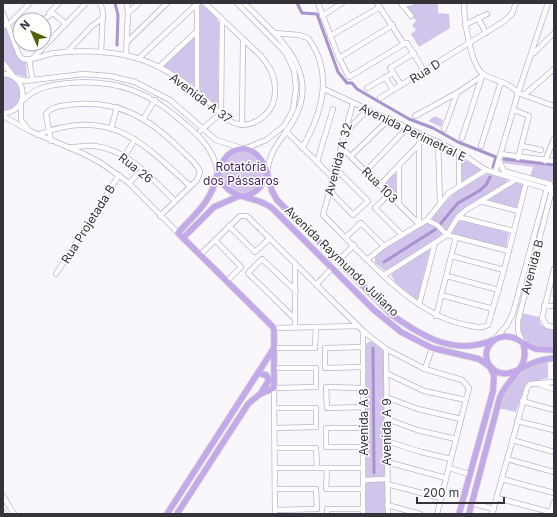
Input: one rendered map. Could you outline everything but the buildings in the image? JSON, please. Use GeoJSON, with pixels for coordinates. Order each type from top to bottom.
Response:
{"type":"FeatureCollection","features":[{"type":"Feature","properties":{"kind":"main road"},"geometry":{"type":"LineString","coordinates":[[177,514],[248,404],[260,394],[274,388],[274,328],[227,281],[200,255],[183,238],[178,233],[209,200],[223,160],[227,155],[244,148],[260,156],[267,172],[263,183],[258,189],[214,207],[183,238]]}},
{"type":"Feature","properties":{"kind":"main road","name":"Avenida Raymundo Juliano"},"geometry":{"type":"LineString","coordinates":[[267,172],[272,191],[277,200],[392,315],[413,329],[439,342],[458,347],[475,346],[495,339]]}},
{"type":"Feature","properties":{"kind":"main road"},"geometry":{"type":"LineString","coordinates":[[218,173],[226,189],[242,196]]}},
{"type":"Feature","properties":{"kind":"main road","name":"Avenida Raymundo Juliano"},"geometry":{"type":"LineString","coordinates":[[242,196],[260,200],[272,208],[384,320],[401,332],[432,348],[479,359],[490,367]]}},
{"type":"Feature","properties":{"kind":"main road"},"geometry":{"type":"LineString","coordinates":[[459,514],[493,391],[494,374],[486,356],[487,350],[495,339],[501,336],[512,336],[536,350],[554,350]]}},
{"type":"Feature","properties":{"kind":"main road"},"geometry":{"type":"LineString","coordinates":[[469,514],[500,397],[505,386],[520,369],[525,358],[523,343]]}},
{"type":"Feature","properties":{"kind":"main road"},"geometry":{"type":"LineString","coordinates":[[167,514],[274,348]]}},
{"type":"Feature","properties":{"kind":"main road"},"geometry":{"type":"LineString","coordinates":[[490,367],[496,371],[507,374],[543,359],[554,358]]}},
{"type":"Feature","properties":{"kind":"main road"},"geometry":{"type":"LineString","coordinates":[[263,366],[268,365],[274,368]]}},
{"type":"Feature","properties":{"kind":"main road"},"geometry":{"type":"LineString","coordinates":[[258,373],[266,375],[269,380],[260,394]]}},
{"type":"Feature","properties":{"kind":"street"},"geometry":{"type":"LineString","coordinates":[[3,26],[8,24],[30,3]]}},
{"type":"Feature","properties":{"kind":"street"},"geometry":{"type":"LineString","coordinates":[[50,12],[59,3]]}},
{"type":"Feature","properties":{"kind":"street"},"geometry":{"type":"LineString","coordinates":[[32,77],[31,59],[86,3]]}},
{"type":"Feature","properties":{"kind":"street"},"geometry":{"type":"LineString","coordinates":[[100,3],[103,18],[101,52]]}},
{"type":"Feature","properties":{"kind":"street"},"geometry":{"type":"LineString","coordinates":[[126,55],[128,41],[127,3]]}},
{"type":"Feature","properties":{"kind":"street"},"geometry":{"type":"LineString","coordinates":[[128,13],[139,3]]}},
{"type":"Feature","properties":{"kind":"street"},"geometry":{"type":"LineString","coordinates":[[128,41],[167,3]]}},
{"type":"Feature","properties":{"kind":"street"},"geometry":{"type":"LineString","coordinates":[[197,3],[197,92]]}},
{"type":"Feature","properties":{"kind":"street"},"geometry":{"type":"LineString","coordinates":[[138,59],[197,3]]}},
{"type":"Feature","properties":{"kind":"street","name":"Avenida A 37"},"geometry":{"type":"LineString","coordinates":[[31,59],[67,52],[101,52],[126,55],[159,67],[197,92],[230,121],[242,125],[257,122],[268,112],[275,96],[276,85],[269,66],[205,3]]}},
{"type":"Feature","properties":{"kind":"street"},"geometry":{"type":"LineString","coordinates":[[237,3],[274,33],[287,46],[295,60],[301,81],[301,97],[297,114],[286,132],[274,147],[267,172]]}},
{"type":"Feature","properties":{"kind":"street"},"geometry":{"type":"LineString","coordinates":[[3,74],[25,81],[82,74],[121,78],[156,92],[170,100],[216,140],[244,148],[266,140],[280,130],[293,110],[296,97],[295,77],[289,58],[244,3]]}},
{"type":"Feature","properties":{"kind":"street"},"geometry":{"type":"LineString","coordinates":[[318,3],[339,58],[350,77],[404,44]]}},
{"type":"Feature","properties":{"kind":"street"},"geometry":{"type":"LineString","coordinates":[[322,16],[342,3]]}},
{"type":"Feature","properties":{"kind":"street"},"geometry":{"type":"LineString","coordinates":[[402,4],[412,3]]}},
{"type":"Feature","properties":{"kind":"street"},"geometry":{"type":"LineString","coordinates":[[464,3],[465,25],[475,62],[482,75],[501,82],[518,93],[554,106]]}},
{"type":"Feature","properties":{"kind":"street","name":"Rua D"},"geometry":{"type":"LineString","coordinates":[[380,98],[508,18],[515,10],[516,3]]}},
{"type":"Feature","properties":{"kind":"street"},"geometry":{"type":"LineString","coordinates":[[495,173],[518,93],[533,54],[548,3]]}},
{"type":"Feature","properties":{"kind":"street"},"geometry":{"type":"LineString","coordinates":[[402,4],[411,16]]}},
{"type":"Feature","properties":{"kind":"street"},"geometry":{"type":"LineString","coordinates":[[330,36],[378,5],[393,25],[404,44],[407,43],[414,53],[424,71]]}},
{"type":"Feature","properties":{"kind":"street"},"geometry":{"type":"LineString","coordinates":[[3,13],[12,32]]}},
{"type":"Feature","properties":{"kind":"street"},"geometry":{"type":"LineString","coordinates":[[52,14],[55,14],[66,24]]}},
{"type":"Feature","properties":{"kind":"street"},"geometry":{"type":"LineString","coordinates":[[465,25],[487,14]]}},
{"type":"Feature","properties":{"kind":"street"},"geometry":{"type":"LineString","coordinates":[[67,52],[92,26],[103,18]]}},
{"type":"Feature","properties":{"kind":"street"},"geometry":{"type":"LineString","coordinates":[[478,18],[486,33]]}},
{"type":"Feature","properties":{"kind":"street"},"geometry":{"type":"LineString","coordinates":[[197,134],[221,113],[222,20]]}},
{"type":"Feature","properties":{"kind":"street"},"geometry":{"type":"LineString","coordinates":[[339,58],[393,25]]}},
{"type":"Feature","properties":{"kind":"street"},"geometry":{"type":"LineString","coordinates":[[159,67],[197,31]]}},
{"type":"Feature","properties":{"kind":"street"},"geometry":{"type":"LineString","coordinates":[[274,33],[299,35],[308,38],[321,67],[324,89],[318,116],[302,148]]}},
{"type":"Feature","properties":{"kind":"street"},"geometry":{"type":"LineString","coordinates":[[533,54],[554,33]]}},
{"type":"Feature","properties":{"kind":"street"},"geometry":{"type":"LineString","coordinates":[[242,125],[243,40]]}},
{"type":"Feature","properties":{"kind":"street"},"geometry":{"type":"LineString","coordinates":[[20,52],[21,58],[31,59]]}},
{"type":"Feature","properties":{"kind":"street"},"geometry":{"type":"LineString","coordinates":[[401,85],[390,68],[414,53]]}},
{"type":"Feature","properties":{"kind":"street"},"geometry":{"type":"LineString","coordinates":[[3,63],[23,88],[22,120],[30,131]]}},
{"type":"Feature","properties":{"kind":"street"},"geometry":{"type":"LineString","coordinates":[[524,95],[554,69]]}},
{"type":"Feature","properties":{"kind":"street"},"geometry":{"type":"LineString","coordinates":[[367,88],[393,73]]}},
{"type":"Feature","properties":{"kind":"street"},"geometry":{"type":"LineString","coordinates":[[415,116],[457,93],[482,75]]}},
{"type":"Feature","properties":{"kind":"street"},"geometry":{"type":"LineString","coordinates":[[462,138],[482,75]]}},
{"type":"Feature","properties":{"kind":"street"},"geometry":{"type":"LineString","coordinates":[[385,77],[392,90]]}},
{"type":"Feature","properties":{"kind":"street"},"geometry":{"type":"LineString","coordinates":[[3,113],[15,110],[22,102],[41,87],[82,82],[105,83],[124,87],[155,100],[168,108],[197,134],[210,150],[218,173]]}},
{"type":"Feature","properties":{"kind":"street"},"geometry":{"type":"LineString","coordinates":[[481,146],[501,82]]}},
{"type":"Feature","properties":{"kind":"street","name":"Avenida Perimetral E"},"geometry":{"type":"LineString","coordinates":[[324,89],[459,152],[486,170],[515,180],[553,190]]}},
{"type":"Feature","properties":{"kind":"street"},"geometry":{"type":"LineString","coordinates":[[444,129],[457,93]]}},
{"type":"Feature","properties":{"kind":"street"},"geometry":{"type":"LineString","coordinates":[[144,118],[155,100]]}},
{"type":"Feature","properties":{"kind":"street","name":"Avenida A 32"},"geometry":{"type":"LineString","coordinates":[[346,237],[323,215],[353,103]]}},
{"type":"Feature","properties":{"kind":"street"},"geometry":{"type":"LineString","coordinates":[[51,141],[46,114],[53,108],[80,104],[117,107],[144,118],[171,140],[200,169],[199,177],[160,216]]}},
{"type":"Feature","properties":{"kind":"street"},"geometry":{"type":"LineString","coordinates":[[111,129],[117,107]]}},
{"type":"Feature","properties":{"kind":"street"},"geometry":{"type":"LineString","coordinates":[[317,162],[333,109]]}},
{"type":"Feature","properties":{"kind":"street"},"geometry":{"type":"LineString","coordinates":[[344,135],[367,110]]}},
{"type":"Feature","properties":{"kind":"street"},"geometry":{"type":"LineString","coordinates":[[514,110],[529,116],[518,158]]}},
{"type":"Feature","properties":{"kind":"street"},"geometry":{"type":"LineString","coordinates":[[3,116],[37,135],[94,158],[119,175],[178,233]]}},
{"type":"Feature","properties":{"kind":"street"},"geometry":{"type":"LineString","coordinates":[[351,156],[388,120]]}},
{"type":"Feature","properties":{"kind":"street"},"geometry":{"type":"LineString","coordinates":[[37,135],[49,130],[83,125],[111,129],[135,139],[148,148],[190,186]]}},
{"type":"Feature","properties":{"kind":"street"},"geometry":{"type":"LineString","coordinates":[[366,171],[407,128]]}},
{"type":"Feature","properties":{"kind":"street"},"geometry":{"type":"LineString","coordinates":[[286,132],[333,178]]}},
{"type":"Feature","properties":{"kind":"street"},"geometry":{"type":"LineString","coordinates":[[380,185],[426,137]]}},
{"type":"Feature","properties":{"kind":"street"},"geometry":{"type":"LineString","coordinates":[[125,156],[135,139]]}},
{"type":"Feature","properties":{"kind":"street"},"geometry":{"type":"LineString","coordinates":[[545,161],[554,139]]}},
{"type":"Feature","properties":{"kind":"street"},"geometry":{"type":"LineString","coordinates":[[438,142],[440,202]]}},
{"type":"Feature","properties":{"kind":"street"},"geometry":{"type":"LineString","coordinates":[[419,143],[419,224]]}},
{"type":"Feature","properties":{"kind":"street","name":"Rua 26"},"geometry":{"type":"LineString","coordinates":[[67,147],[94,146],[114,151],[125,156],[175,201]]}},
{"type":"Feature","properties":{"kind":"street"},"geometry":{"type":"LineString","coordinates":[[522,146],[541,150]]}},
{"type":"Feature","properties":{"kind":"street","name":"Rua 103"},"geometry":{"type":"LineString","coordinates":[[341,147],[419,224]]}},
{"type":"Feature","properties":{"kind":"street"},"geometry":{"type":"LineString","coordinates":[[459,152],[459,186]]}},
{"type":"Feature","properties":{"kind":"street"},"geometry":{"type":"LineString","coordinates":[[501,154],[518,158],[554,162]]}},
{"type":"Feature","properties":{"kind":"street"},"geometry":{"type":"LineString","coordinates":[[499,161],[504,171],[550,184],[553,190]]}},
{"type":"Feature","properties":{"kind":"street"},"geometry":{"type":"LineString","coordinates":[[399,165],[399,204]]}},
{"type":"Feature","properties":{"kind":"street"},"geometry":{"type":"LineString","coordinates":[[330,191],[353,215],[368,201],[336,169]]}},
{"type":"Feature","properties":{"kind":"street"},"geometry":{"type":"LineString","coordinates":[[129,184],[142,170]]}},
{"type":"Feature","properties":{"kind":"street"},"geometry":{"type":"LineString","coordinates":[[368,259],[384,246],[427,220],[440,202],[459,186],[486,170]]}},
{"type":"Feature","properties":{"kind":"street","name":"Rua Projetada B"},"geometry":{"type":"LineString","coordinates":[[56,274],[119,175]]}},
{"type":"Feature","properties":{"kind":"street"},"geometry":{"type":"LineString","coordinates":[[384,276],[447,235],[458,218],[480,201],[515,180]]}},
{"type":"Feature","properties":{"kind":"street"},"geometry":{"type":"LineString","coordinates":[[384,246],[361,223],[346,237],[384,276],[419,305],[436,316],[464,325],[483,328],[489,323],[499,290],[526,183]]}},
{"type":"Feature","properties":{"kind":"street"},"geometry":{"type":"LineString","coordinates":[[495,339],[507,325],[513,313],[547,188]]}},
{"type":"Feature","properties":{"kind":"street","name":"Avenida B"},"geometry":{"type":"LineString","coordinates":[[523,343],[518,331],[518,321],[553,190]]}},
{"type":"Feature","properties":{"kind":"street"},"geometry":{"type":"LineString","coordinates":[[389,194],[375,208],[402,235]]}},
{"type":"Feature","properties":{"kind":"street"},"geometry":{"type":"LineString","coordinates":[[480,201],[518,211]]}},
{"type":"Feature","properties":{"kind":"street"},"geometry":{"type":"LineString","coordinates":[[200,255],[240,216],[247,216],[363,331],[386,349],[425,369],[464,381],[469,388],[437,514]]}},
{"type":"Feature","properties":{"kind":"street"},"geometry":{"type":"LineString","coordinates":[[458,218],[514,231]]}},
{"type":"Feature","properties":{"kind":"street"},"geometry":{"type":"LineString","coordinates":[[427,220],[438,226],[447,235],[509,251]]}},
{"type":"Feature","properties":{"kind":"street"},"geometry":{"type":"LineString","coordinates":[[229,226],[255,252],[270,238]]}},
{"type":"Feature","properties":{"kind":"street"},"geometry":{"type":"LineString","coordinates":[[436,316],[456,237]]}},
{"type":"Feature","properties":{"kind":"street"},"geometry":{"type":"LineString","coordinates":[[215,240],[241,267],[227,281]]}},
{"type":"Feature","properties":{"kind":"street"},"geometry":{"type":"LineString","coordinates":[[419,305],[435,243]]}},
{"type":"Feature","properties":{"kind":"street"},"geometry":{"type":"LineString","coordinates":[[338,261],[354,245]]}},
{"type":"Feature","properties":{"kind":"street"},"geometry":{"type":"LineString","coordinates":[[452,256],[504,270]]}},
{"type":"Feature","properties":{"kind":"street"},"geometry":{"type":"LineString","coordinates":[[295,319],[248,273],[262,259],[296,291]]}},
{"type":"Feature","properties":{"kind":"street"},"geometry":{"type":"LineString","coordinates":[[295,263],[295,327]]}},
{"type":"Feature","properties":{"kind":"street"},"geometry":{"type":"LineString","coordinates":[[317,284],[332,268]]}},
{"type":"Feature","properties":{"kind":"street"},"geometry":{"type":"LineString","coordinates":[[554,269],[552,286],[544,306],[542,320],[547,326],[554,327]]}},
{"type":"Feature","properties":{"kind":"street"},"geometry":{"type":"LineString","coordinates":[[296,275],[306,274]]}},
{"type":"Feature","properties":{"kind":"street"},"geometry":{"type":"LineString","coordinates":[[447,276],[499,290]]}},
{"type":"Feature","properties":{"kind":"street"},"geometry":{"type":"LineString","coordinates":[[441,295],[493,309]]}},
{"type":"Feature","properties":{"kind":"street"},"geometry":{"type":"LineString","coordinates":[[544,306],[554,306]]}},
{"type":"Feature","properties":{"kind":"street"},"geometry":{"type":"LineString","coordinates":[[274,328],[358,326]]}},
{"type":"Feature","properties":{"kind":"street"},"geometry":{"type":"LineString","coordinates":[[274,348],[315,348],[316,327]]}},
{"type":"Feature","properties":{"kind":"street","name":"Avenida A 8"},"geometry":{"type":"LineString","coordinates":[[363,331],[363,511]]}},
{"type":"Feature","properties":{"kind":"street"},"geometry":{"type":"LineString","coordinates":[[326,368],[325,348],[363,347]]}},
{"type":"Feature","properties":{"kind":"street"},"geometry":{"type":"LineString","coordinates":[[425,369],[432,348]]}},
{"type":"Feature","properties":{"kind":"street","name":"Avenida A 9"},"geometry":{"type":"LineString","coordinates":[[386,349],[388,514]]}},
{"type":"Feature","properties":{"kind":"street"},"geometry":{"type":"LineString","coordinates":[[274,368],[362,367]]}},
{"type":"Feature","properties":{"kind":"street"},"geometry":{"type":"LineString","coordinates":[[316,368],[316,387]]}},
{"type":"Feature","properties":{"kind":"street"},"geometry":{"type":"LineString","coordinates":[[386,373],[424,391],[466,400]]}},
{"type":"Feature","properties":{"kind":"street"},"geometry":{"type":"LineString","coordinates":[[471,503],[493,512],[522,402],[528,386],[534,383],[554,382]]}},
{"type":"Feature","properties":{"kind":"street"},"geometry":{"type":"LineString","coordinates":[[534,383],[554,389]]}},
{"type":"Feature","properties":{"kind":"street"},"geometry":{"type":"LineString","coordinates":[[326,387],[327,408],[363,407]]}},
{"type":"Feature","properties":{"kind":"street"},"geometry":{"type":"LineString","coordinates":[[275,489],[316,489],[317,509],[275,512],[274,388],[362,388]]}},
{"type":"Feature","properties":{"kind":"street"},"geometry":{"type":"LineString","coordinates":[[386,397],[418,409],[461,419]]}},
{"type":"Feature","properties":{"kind":"street"},"geometry":{"type":"LineString","coordinates":[[522,402],[554,410]]}},
{"type":"Feature","properties":{"kind":"street"},"geometry":{"type":"LineString","coordinates":[[274,408],[316,408],[316,427],[275,428]]}},
{"type":"Feature","properties":{"kind":"street"},"geometry":{"type":"LineString","coordinates":[[387,420],[417,430],[456,440]]}},
{"type":"Feature","properties":{"kind":"street"},"geometry":{"type":"LineString","coordinates":[[517,421],[554,430]]}},
{"type":"Feature","properties":{"kind":"street"},"geometry":{"type":"LineString","coordinates":[[363,428],[326,428],[326,447],[363,447]]}},
{"type":"Feature","properties":{"kind":"street"},"geometry":{"type":"LineString","coordinates":[[512,440],[554,452]]}},
{"type":"Feature","properties":{"kind":"street"},"geometry":{"type":"LineString","coordinates":[[386,441],[421,452],[451,459]]}},
{"type":"Feature","properties":{"kind":"street"},"geometry":{"type":"LineString","coordinates":[[275,448],[316,448],[316,468]]}},
{"type":"Feature","properties":{"kind":"street"},"geometry":{"type":"LineString","coordinates":[[507,459],[554,472]]}},
{"type":"Feature","properties":{"kind":"street"},"geometry":{"type":"LineString","coordinates":[[387,462],[446,478]]}},
{"type":"Feature","properties":{"kind":"street"},"geometry":{"type":"LineString","coordinates":[[275,468],[363,468]]}},
{"type":"Feature","properties":{"kind":"street"},"geometry":{"type":"LineString","coordinates":[[326,468],[326,489],[363,489]]}},
{"type":"Feature","properties":{"kind":"street"},"geometry":{"type":"LineString","coordinates":[[449,468],[469,474]]}},
{"type":"Feature","properties":{"kind":"street"},"geometry":{"type":"LineString","coordinates":[[502,479],[554,493]]}},
{"type":"Feature","properties":{"kind":"street"},"geometry":{"type":"LineString","coordinates":[[363,480],[387,482],[441,498]]}},
{"type":"Feature","properties":{"kind":"street"},"geometry":{"type":"LineString","coordinates":[[3,496],[14,514]]}},
{"type":"Feature","properties":{"kind":"street"},"geometry":{"type":"LineString","coordinates":[[497,498],[552,513],[554,502]]}},
{"type":"Feature","properties":{"kind":"street"},"geometry":{"type":"LineString","coordinates":[[387,505],[420,514]]}},
{"type":"Feature","properties":{"kind":"street"},"geometry":{"type":"LineString","coordinates":[[327,514],[327,509],[363,511]]}},
{"type":"Feature","properties":{"kind":"green space"},"geometry":{"type":"Polygon","coordinates":[[[418,3],[438,3],[438,13],[449,14],[450,28],[419,47],[411,34],[416,30],[412,25],[416,21],[407,6],[418,3]]]}},
{"type":"Feature","properties":{"kind":"green space"},"geometry":{"type":"Polygon","coordinates":[[[201,4],[216,17],[219,23],[218,103],[216,106],[199,90],[199,5],[201,4]]]}},
{"type":"Feature","properties":{"kind":"green space"},"geometry":{"type":"Polygon","coordinates":[[[7,27],[12,40],[12,52],[16,52],[19,59],[26,62],[27,78],[15,74],[3,62],[3,29],[7,27]]]}},
{"type":"Feature","properties":{"kind":"green space"},"geometry":{"type":"Polygon","coordinates":[[[194,37],[195,83],[194,85],[164,66],[194,37]]]}},
{"type":"Feature","properties":{"kind":"green space"},"geometry":{"type":"Polygon","coordinates":[[[3,76],[14,79],[21,91],[19,99],[14,107],[3,111],[3,76]]]}},
{"type":"Feature","properties":{"kind":"green space"},"geometry":{"type":"Polygon","coordinates":[[[435,116],[443,120],[441,127],[428,121],[435,116]]]}},
{"type":"Feature","properties":{"kind":"green space","name":"Rotatória dos Pássaros"},"geometry":{"type":"Polygon","coordinates":[[[246,151],[255,157],[260,164],[263,171],[262,178],[259,185],[254,190],[235,194],[219,176],[227,156],[234,152],[246,151]]]}},
{"type":"Feature","properties":{"kind":"green space"},"geometry":{"type":"Polygon","coordinates":[[[461,158],[482,170],[462,182],[461,158]]]}},
{"type":"Feature","properties":{"kind":"green space"},"geometry":{"type":"Polygon","coordinates":[[[503,158],[554,163],[554,182],[530,177],[533,167],[503,163],[503,158]]]}},
{"type":"Feature","properties":{"kind":"green space"},"geometry":{"type":"Polygon","coordinates":[[[394,173],[397,175],[397,192],[392,194],[382,185],[394,173]]]}},
{"type":"Feature","properties":{"kind":"green space"},"geometry":{"type":"Polygon","coordinates":[[[488,173],[506,179],[507,182],[464,209],[448,229],[434,241],[389,270],[384,270],[375,263],[375,257],[385,247],[428,221],[460,188],[488,173]]]}},
{"type":"Feature","properties":{"kind":"green space"},"geometry":{"type":"Polygon","coordinates":[[[515,182],[523,185],[516,209],[489,201],[489,198],[515,182]]]}},
{"type":"Feature","properties":{"kind":"green space"},"geometry":{"type":"Polygon","coordinates":[[[464,221],[509,233],[506,248],[452,233],[457,222],[464,221]]]}},
{"type":"Feature","properties":{"kind":"green space"},"geometry":{"type":"Polygon","coordinates":[[[427,250],[430,250],[417,301],[395,282],[391,275],[400,266],[427,250]]]}},
{"type":"Feature","properties":{"kind":"green space"},"geometry":{"type":"Polygon","coordinates":[[[522,313],[539,317],[541,325],[554,329],[554,349],[537,347],[526,341],[522,336],[521,330],[522,313]]]}},
{"type":"Feature","properties":{"kind":"green space"},"geometry":{"type":"Polygon","coordinates":[[[373,341],[385,350],[385,472],[384,477],[366,478],[365,346],[368,342],[373,341]]]}},
{"type":"Feature","properties":{"kind":"green space"},"geometry":{"type":"Polygon","coordinates":[[[548,361],[548,378],[526,383],[516,412],[498,408],[505,393],[520,373],[529,367],[548,361]]]}},
{"type":"Feature","properties":{"kind":"green space"},"geometry":{"type":"Polygon","coordinates":[[[370,482],[383,482],[385,484],[385,514],[365,514],[365,484],[370,482]]]}},
{"type":"Feature","properties":{"kind":"waterway"},"geometry":{"type":"LineString","coordinates":[[115,3],[118,15],[117,45]]}},
{"type":"Feature","properties":{"kind":"waterway"},"geometry":{"type":"LineString","coordinates":[[297,3],[302,13],[317,14],[338,72],[347,83],[352,83],[357,89],[409,119],[433,128],[458,142],[496,157],[493,167]]}},
{"type":"Feature","properties":{"kind":"waterway"},"geometry":{"type":"LineString","coordinates":[[504,159],[554,165]]}},
{"type":"Feature","properties":{"kind":"waterway"},"geometry":{"type":"LineString","coordinates":[[384,262],[436,229],[458,203],[479,191],[486,185],[490,177]]}},
{"type":"Feature","properties":{"kind":"waterway"},"geometry":{"type":"LineString","coordinates":[[373,348],[374,473]]}}]}
